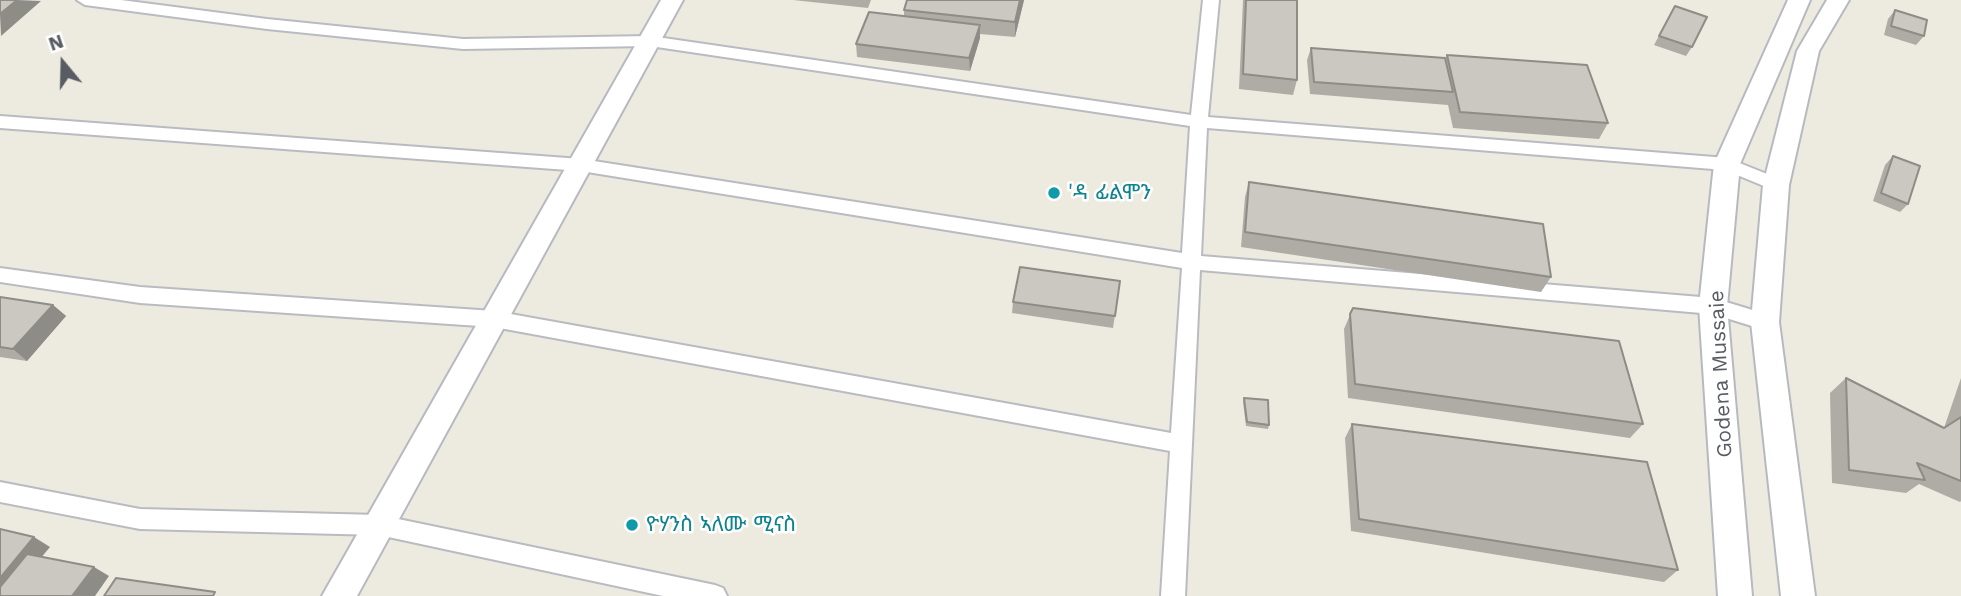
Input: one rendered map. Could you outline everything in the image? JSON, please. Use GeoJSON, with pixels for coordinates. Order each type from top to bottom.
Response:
{"type":"FeatureCollection","features":[{"type":"Feature","properties":{"kind":"street"},"geometry":{"type":"LineString","coordinates":[[85,0],[267,24],[463,44],[650,41],[1199,122],[1727,164],[1776,185]]}},
{"type":"Feature","properties":{"kind":"street"},"geometry":{"type":"LineString","coordinates":[[339,596],[672,0]]}},
{"type":"Feature","properties":{"kind":"street"},"geometry":{"type":"LineString","coordinates":[[1173,596],[1199,122],[1211,0]]}},
{"type":"Feature","properties":{"kind":"street","name":"Godena Mussaie"},"geometry":{"type":"LineString","coordinates":[[1735,596],[1713,306],[1727,164],[1799,0]]}},
{"type":"Feature","properties":{"kind":"street"},"geometry":{"type":"LineString","coordinates":[[1798,596],[1765,322],[1776,185],[1808,51],[1838,0]]}},
{"type":"Feature","properties":{"kind":"street"},"geometry":{"type":"LineString","coordinates":[[0,122],[581,165],[1192,262],[1713,306],[1765,322]]}},
{"type":"Feature","properties":{"kind":"street"},"geometry":{"type":"LineString","coordinates":[[0,275],[141,295],[494,319],[1180,444]]}},
{"type":"Feature","properties":{"kind":"street"},"geometry":{"type":"LineString","coordinates":[[0,492],[140,519],[379,525],[715,596]]}},
{"type":"Feature","properties":{"kind":"building"},"geometry":{"type":"Polygon","coordinates":[[[0,0],[17,0],[0,14],[0,0]]]}},
{"type":"Feature","properties":{"kind":"building"},"geometry":{"type":"Polygon","coordinates":[[[907,0],[1020,0],[1015,22],[904,10],[907,0]]]}},
{"type":"Feature","properties":{"kind":"building"},"geometry":{"type":"Polygon","coordinates":[[[1246,0],[1297,0],[1297,80],[1243,74],[1246,0]]]}},
{"type":"Feature","properties":{"kind":"building"},"geometry":{"type":"Polygon","coordinates":[[[1675,6],[1707,17],[1692,47],[1659,36],[1675,6]]]}},
{"type":"Feature","properties":{"kind":"building"},"geometry":{"type":"Polygon","coordinates":[[[1895,10],[1927,20],[1924,36],[1891,26],[1895,10]]]}},
{"type":"Feature","properties":{"kind":"building"},"geometry":{"type":"Polygon","coordinates":[[[869,12],[980,25],[969,58],[856,44],[869,12]]]}},
{"type":"Feature","properties":{"kind":"building"},"geometry":{"type":"Polygon","coordinates":[[[1311,48],[1445,58],[1453,92],[1314,82],[1311,48]]]}},
{"type":"Feature","properties":{"kind":"building"},"geometry":{"type":"Polygon","coordinates":[[[1447,55],[1587,65],[1608,123],[1460,112],[1447,55]]]}},
{"type":"Feature","properties":{"kind":"building"},"geometry":{"type":"Polygon","coordinates":[[[1893,156],[1920,166],[1908,204],[1881,193],[1893,156]]]}},
{"type":"Feature","properties":{"kind":"building"},"geometry":{"type":"Polygon","coordinates":[[[1249,182],[1543,224],[1551,277],[1245,232],[1249,182]]]}},
{"type":"Feature","properties":{"kind":"building"},"geometry":{"type":"Polygon","coordinates":[[[1020,267],[1120,281],[1115,316],[1013,302],[1020,267]]]}},
{"type":"Feature","properties":{"kind":"building"},"geometry":{"type":"Polygon","coordinates":[[[0,297],[53,305],[13,349],[0,347],[0,297]]]}},
{"type":"Feature","properties":{"kind":"building"},"geometry":{"type":"Polygon","coordinates":[[[1353,308],[1619,341],[1643,424],[1355,384],[1350,314],[1353,308]]]}},
{"type":"Feature","properties":{"kind":"building"},"geometry":{"type":"Polygon","coordinates":[[[1846,378],[1944,428],[1961,417],[1961,481],[1917,463],[1925,480],[1849,470],[1846,378]]]}},
{"type":"Feature","properties":{"kind":"building"},"geometry":{"type":"Polygon","coordinates":[[[1244,398],[1268,400],[1269,425],[1247,422],[1244,398]]]}},
{"type":"Feature","properties":{"kind":"building"},"geometry":{"type":"Polygon","coordinates":[[[1352,424],[1647,462],[1678,570],[1359,519],[1352,424]]]}},
{"type":"Feature","properties":{"kind":"building"},"geometry":{"type":"Polygon","coordinates":[[[0,529],[34,537],[0,578],[0,529]]]}},
{"type":"Feature","properties":{"kind":"building"},"geometry":{"type":"Polygon","coordinates":[[[27,554],[94,567],[72,596],[0,596],[0,587],[27,554]]]}},
{"type":"Feature","properties":{"kind":"building"},"geometry":{"type":"Polygon","coordinates":[[[116,578],[215,592],[213,596],[104,596],[116,578]]]}},
{"type":"Feature","properties":{"kind":"place","name":"'ዳ ፊልሞን"},"geometry":{"type":"Point","coordinates":[1054,193]}},
{"type":"Feature","properties":{"kind":"place","name":"ዮሃንስ ኣለሙ ሚናስ"},"geometry":{"type":"Point","coordinates":[632,525]}}]}
